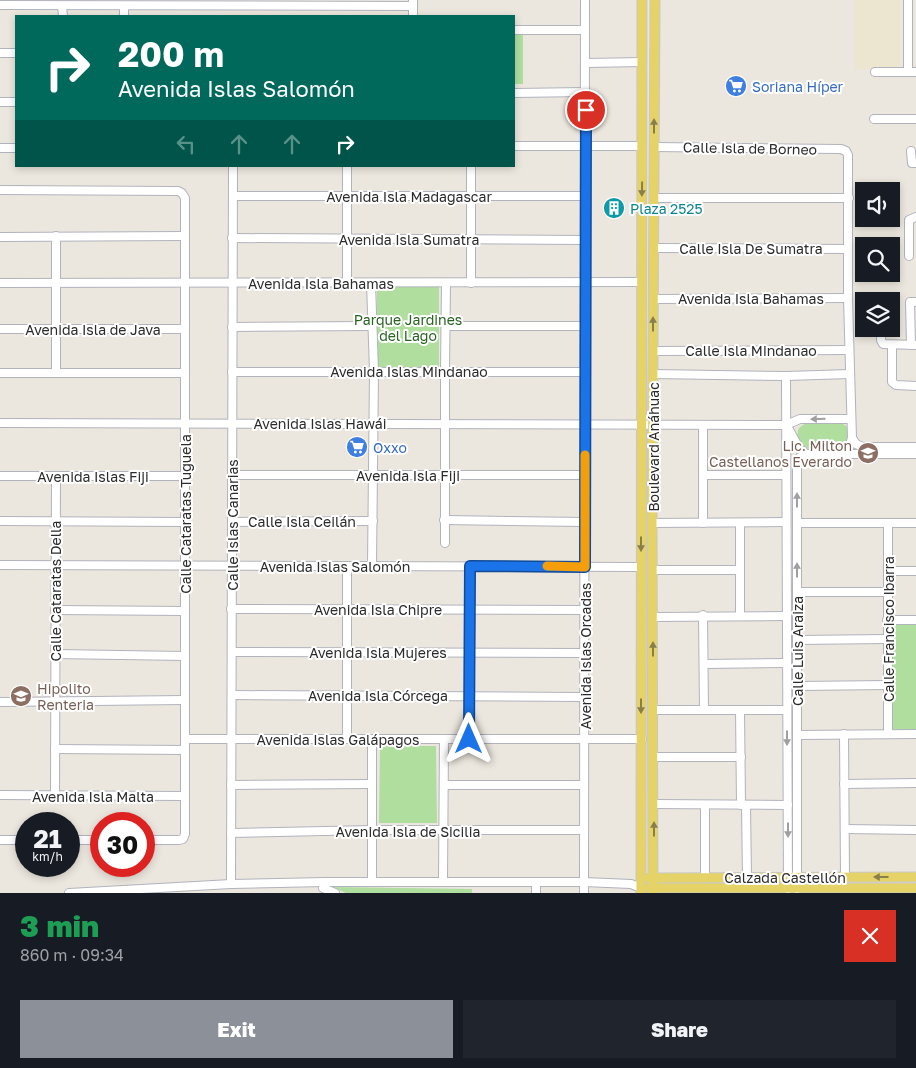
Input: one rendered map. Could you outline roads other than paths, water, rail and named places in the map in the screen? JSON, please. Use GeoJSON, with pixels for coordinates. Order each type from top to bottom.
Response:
{"type":"FeatureCollection","features":[{"type":"Feature","properties":{"kind":"main road","name":"Boulevard Anáhuac"},"geometry":{"type":"LineString","coordinates":[[641,891],[642,0]]}},
{"type":"Feature","properties":{"kind":"main road","name":"Boulevard Anáhuac"},"geometry":{"type":"LineString","coordinates":[[653,891],[652,522],[655,0]]}},
{"type":"Feature","properties":{"kind":"main road","name":"Calzada Castellón"},"geometry":{"type":"LineString","coordinates":[[641,878],[916,877]]}},
{"type":"Feature","properties":{"kind":"main road","name":"Calzada Castellón"},"geometry":{"type":"LineString","coordinates":[[641,891],[792,889],[899,891],[916,888]]}},
{"type":"Feature","properties":{"kind":"street","name":"Avenida Islas Orcadas"},"geometry":{"type":"LineString","coordinates":[[584,893],[585,0]]}},
{"type":"Feature","properties":{"kind":"street"},"geometry":{"type":"LineString","coordinates":[[875,72],[912,72],[908,0]]}},
{"type":"Feature","properties":{"kind":"street"},"geometry":{"type":"LineString","coordinates":[[0,5],[42,3],[62,6],[124,6],[161,3],[242,3],[255,6],[413,3]]}},
{"type":"Feature","properties":{"kind":"street"},"geometry":{"type":"LineString","coordinates":[[62,6],[62,15]]}},
{"type":"Feature","properties":{"kind":"street"},"geometry":{"type":"LineString","coordinates":[[124,6],[124,15]]}},
{"type":"Feature","properties":{"kind":"street"},"geometry":{"type":"LineString","coordinates":[[255,6],[255,15]]}},
{"type":"Feature","properties":{"kind":"street"},"geometry":{"type":"LineString","coordinates":[[515,30],[585,30]]}},
{"type":"Feature","properties":{"kind":"street"},"geometry":{"type":"LineString","coordinates":[[0,53],[15,53]]}},
{"type":"Feature","properties":{"kind":"street"},"geometry":{"type":"LineString","coordinates":[[586,63],[642,62]]}},
{"type":"Feature","properties":{"kind":"street"},"geometry":{"type":"LineString","coordinates":[[515,93],[586,92]]}},
{"type":"Feature","properties":{"kind":"street"},"geometry":{"type":"LineString","coordinates":[[0,102],[15,102]]}},
{"type":"Feature","properties":{"kind":"street"},"geometry":{"type":"LineString","coordinates":[[874,119],[916,119]]}},
{"type":"Feature","properties":{"kind":"street"},"geometry":{"type":"LineString","coordinates":[[515,146],[642,146]]}},
{"type":"Feature","properties":{"kind":"street","name":"Calle Isla de Borneo"},"geometry":{"type":"LineString","coordinates":[[654,147],[846,150],[848,155],[849,198]]}},
{"type":"Feature","properties":{"kind":"street"},"geometry":{"type":"LineString","coordinates":[[0,148],[15,148]]}},
{"type":"Feature","properties":{"kind":"street"},"geometry":{"type":"LineString","coordinates":[[911,151],[914,163]]}},
{"type":"Feature","properties":{"kind":"street","name":"Calle Islas Canarias"},"geometry":{"type":"LineString","coordinates":[[231,884],[233,167]]}},
{"type":"Feature","properties":{"kind":"street"},"geometry":{"type":"LineString","coordinates":[[347,167],[347,283]]}},
{"type":"Feature","properties":{"kind":"street"},"geometry":{"type":"LineString","coordinates":[[471,167],[471,283]]}},
{"type":"Feature","properties":{"kind":"street","name":"Calle Cataratas Tuguela"},"geometry":{"type":"LineString","coordinates":[[0,190],[180,192],[185,198],[185,796],[183,839],[155,840]]}},
{"type":"Feature","properties":{"kind":"street","name":"Avenida Isla Madagascar"},"geometry":{"type":"LineString","coordinates":[[232,196],[585,196]]}},
{"type":"Feature","properties":{"kind":"street"},"geometry":{"type":"LineString","coordinates":[[654,198],[849,198],[848,298],[852,438],[849,448],[841,454]]}},
{"type":"Feature","properties":{"kind":"street"},"geometry":{"type":"LineString","coordinates":[[912,251],[909,223],[911,218],[916,217]]}},
{"type":"Feature","properties":{"kind":"street"},"geometry":{"type":"LineString","coordinates":[[56,236],[56,372]]}},
{"type":"Feature","properties":{"kind":"street"},"geometry":{"type":"LineString","coordinates":[[0,237],[185,236]]}},
{"type":"Feature","properties":{"kind":"street","name":"Avenida Isla Sumatra"},"geometry":{"type":"LineString","coordinates":[[232,238],[585,240]]}},
{"type":"Feature","properties":{"kind":"street","name":"Calle Isla De Sumatra"},"geometry":{"type":"LineString","coordinates":[[654,248],[848,249]]}},
{"type":"Feature","properties":{"kind":"street","name":"Avenida Isla Bahamas"},"geometry":{"type":"LineString","coordinates":[[0,283],[641,282]]}},
{"type":"Feature","properties":{"kind":"street"},"geometry":{"type":"LineString","coordinates":[[371,283],[374,371],[372,566]]}},
{"type":"Feature","properties":{"kind":"street"},"geometry":{"type":"LineString","coordinates":[[445,543],[446,283]]}},
{"type":"Feature","properties":{"kind":"street","name":"Avenida Isla Bahamas"},"geometry":{"type":"LineString","coordinates":[[653,299],[848,298]]}},
{"type":"Feature","properties":{"kind":"street"},"geometry":{"type":"LineString","coordinates":[[882,337],[882,343],[892,345],[914,344],[913,302]]}},
{"type":"Feature","properties":{"kind":"street"},"geometry":{"type":"LineString","coordinates":[[232,327],[372,326]]}},
{"type":"Feature","properties":{"kind":"street"},"geometry":{"type":"LineString","coordinates":[[446,326],[585,326]]}},
{"type":"Feature","properties":{"kind":"street","name":"Avenida Isla de Java"},"geometry":{"type":"LineString","coordinates":[[0,328],[185,328]]}},
{"type":"Feature","properties":{"kind":"street"},"geometry":{"type":"LineString","coordinates":[[892,345],[892,380],[894,384],[916,386]]}},
{"type":"Feature","properties":{"kind":"street","name":"Calle Isla Mindanao"},"geometry":{"type":"LineString","coordinates":[[653,351],[850,350]]}},
{"type":"Feature","properties":{"kind":"street","name":"Avenida Islas Mindanao"},"geometry":{"type":"LineString","coordinates":[[232,372],[586,372]]}},
{"type":"Feature","properties":{"kind":"street"},"geometry":{"type":"LineString","coordinates":[[0,373],[185,373]]}},
{"type":"Feature","properties":{"kind":"street"},"geometry":{"type":"LineString","coordinates":[[653,374],[786,376],[850,374]]}},
{"type":"Feature","properties":{"kind":"street","name":"Calle Luis Araiza"},"geometry":{"type":"LineString","coordinates":[[786,376],[788,805],[792,878]]}},
{"type":"Feature","properties":{"kind":"street","name":"Avenida Islas Hawái"},"geometry":{"type":"LineString","coordinates":[[0,423],[786,425],[800,420],[851,419]]}},
{"type":"Feature","properties":{"kind":"street"},"geometry":{"type":"LineString","coordinates":[[703,522],[704,425]]}},
{"type":"Feature","properties":{"kind":"street","name":"Calle Luis Araiza"},"geometry":{"type":"LineString","coordinates":[[786,425],[799,448],[806,454],[800,457],[797,467],[797,781],[792,889]]}},
{"type":"Feature","properties":{"kind":"street"},"geometry":{"type":"LineString","coordinates":[[852,438],[858,446],[863,447],[916,447]]}},
{"type":"Feature","properties":{"kind":"street"},"geometry":{"type":"LineString","coordinates":[[806,454],[916,454]]}},
{"type":"Feature","properties":{"kind":"street","name":"Avenida Isla Fiji"},"geometry":{"type":"LineString","coordinates":[[232,475],[585,475]]}},
{"type":"Feature","properties":{"kind":"street"},"geometry":{"type":"LineString","coordinates":[[702,475],[786,475]]}},
{"type":"Feature","properties":{"kind":"street","name":"Avenida Islas Fiji"},"geometry":{"type":"LineString","coordinates":[[0,476],[185,476]]}},
{"type":"Feature","properties":{"kind":"street","name":"Calle Cataratas Della"},"geometry":{"type":"LineString","coordinates":[[55,796],[56,476]]}},
{"type":"Feature","properties":{"kind":"street"},"geometry":{"type":"LineString","coordinates":[[444,520],[585,522]]}},
{"type":"Feature","properties":{"kind":"street"},"geometry":{"type":"LineString","coordinates":[[0,521],[185,522]]}},
{"type":"Feature","properties":{"kind":"street","name":"Calle Isla Ceilán"},"geometry":{"type":"LineString","coordinates":[[232,522],[373,521]]}},
{"type":"Feature","properties":{"kind":"street"},"geometry":{"type":"LineString","coordinates":[[652,522],[786,522]]}},
{"type":"Feature","properties":{"kind":"street"},"geometry":{"type":"LineString","coordinates":[[740,522],[740,616]]}},
{"type":"Feature","properties":{"kind":"street"},"geometry":{"type":"LineString","coordinates":[[797,523],[916,523]]}},
{"type":"Feature","properties":{"kind":"street","name":"Calle Francisco Ibarra"},"geometry":{"type":"LineString","coordinates":[[888,523],[888,734]]}},
{"type":"Feature","properties":{"kind":"street"},"geometry":{"type":"LineString","coordinates":[[786,549],[797,548]]}},
{"type":"Feature","properties":{"kind":"street","name":"Avenida Islas Salomón"},"geometry":{"type":"LineString","coordinates":[[0,565],[641,567]]}},
{"type":"Feature","properties":{"kind":"street"},"geometry":{"type":"LineString","coordinates":[[347,566],[348,739]]}},
{"type":"Feature","properties":{"kind":"street"},"geometry":{"type":"LineString","coordinates":[[469,739],[470,566]]}},
{"type":"Feature","properties":{"kind":"street"},"geometry":{"type":"LineString","coordinates":[[652,570],[740,570]]}},
{"type":"Feature","properties":{"kind":"street"},"geometry":{"type":"LineString","coordinates":[[888,571],[916,571]]}},
{"type":"Feature","properties":{"kind":"street"},"geometry":{"type":"LineString","coordinates":[[797,592],[888,592]]}},
{"type":"Feature","properties":{"kind":"street","name":"Avenida Isla Chipre"},"geometry":{"type":"LineString","coordinates":[[232,609],[585,610]]}},
{"type":"Feature","properties":{"kind":"street"},"geometry":{"type":"LineString","coordinates":[[55,610],[185,611]]}},
{"type":"Feature","properties":{"kind":"street"},"geometry":{"type":"LineString","coordinates":[[704,615],[704,710]]}},
{"type":"Feature","properties":{"kind":"street"},"geometry":{"type":"LineString","coordinates":[[653,616],[787,616]]}},
{"type":"Feature","properties":{"kind":"street"},"geometry":{"type":"LineString","coordinates":[[887,620],[916,620]]}},
{"type":"Feature","properties":{"kind":"street"},"geometry":{"type":"LineString","coordinates":[[797,640],[887,639]]}},
{"type":"Feature","properties":{"kind":"street","name":"Avenida Isla Mujeres"},"geometry":{"type":"LineString","coordinates":[[232,652],[585,653]]}},
{"type":"Feature","properties":{"kind":"street"},"geometry":{"type":"LineString","coordinates":[[55,654],[185,656]]}},
{"type":"Feature","properties":{"kind":"street"},"geometry":{"type":"LineString","coordinates":[[704,664],[787,663]]}},
{"type":"Feature","properties":{"kind":"street"},"geometry":{"type":"LineString","coordinates":[[798,686],[888,685]]}},
{"type":"Feature","properties":{"kind":"street","name":"Avenida Isla Córcega"},"geometry":{"type":"LineString","coordinates":[[232,695],[584,697]]}},
{"type":"Feature","properties":{"kind":"street"},"geometry":{"type":"LineString","coordinates":[[0,702],[185,700]]}},
{"type":"Feature","properties":{"kind":"street"},"geometry":{"type":"LineString","coordinates":[[653,710],[788,710]]}},
{"type":"Feature","properties":{"kind":"street"},"geometry":{"type":"LineString","coordinates":[[740,710],[747,878]]}},
{"type":"Feature","properties":{"kind":"street"},"geometry":{"type":"LineString","coordinates":[[844,734],[845,877]]}},
{"type":"Feature","properties":{"kind":"street"},"geometry":{"type":"LineString","coordinates":[[797,735],[916,734]]}},
{"type":"Feature","properties":{"kind":"street","name":"Avenida Islas Galápagos"},"geometry":{"type":"LineString","coordinates":[[185,739],[642,739]]}},
{"type":"Feature","properties":{"kind":"street"},"geometry":{"type":"LineString","coordinates":[[372,739],[372,882]]}},
{"type":"Feature","properties":{"kind":"street"},"geometry":{"type":"LineString","coordinates":[[444,739],[444,882]]}},
{"type":"Feature","properties":{"kind":"street"},"geometry":{"type":"LineString","coordinates":[[55,749],[185,750]]}},
{"type":"Feature","properties":{"kind":"street"},"geometry":{"type":"LineString","coordinates":[[653,757],[741,757]]}},
{"type":"Feature","properties":{"kind":"street"},"geometry":{"type":"LineString","coordinates":[[788,781],[797,781]]}},
{"type":"Feature","properties":{"kind":"street"},"geometry":{"type":"LineString","coordinates":[[844,784],[916,783]]}},
{"type":"Feature","properties":{"kind":"street"},"geometry":{"type":"LineString","coordinates":[[231,785],[372,784]]}},
{"type":"Feature","properties":{"kind":"street"},"geometry":{"type":"LineString","coordinates":[[444,785],[584,785]]}},
{"type":"Feature","properties":{"kind":"street","name":"Avenida Isla Malta"},"geometry":{"type":"LineString","coordinates":[[0,795],[185,796]]}},
{"type":"Feature","properties":{"kind":"street"},"geometry":{"type":"LineString","coordinates":[[654,804],[788,805]]}},
{"type":"Feature","properties":{"kind":"street"},"geometry":{"type":"LineString","coordinates":[[705,805],[705,878]]}},
{"type":"Feature","properties":{"kind":"street"},"geometry":{"type":"LineString","coordinates":[[845,829],[916,830]]}},
{"type":"Feature","properties":{"kind":"street","name":"Avenida Isla de Sicilia"},"geometry":{"type":"LineString","coordinates":[[231,833],[372,830],[584,830]]}},
{"type":"Feature","properties":{"kind":"street"},"geometry":{"type":"LineString","coordinates":[[0,840],[15,840]]}},
{"type":"Feature","properties":{"kind":"street"},"geometry":{"type":"LineString","coordinates":[[631,884],[641,878]]}},
{"type":"Feature","properties":{"kind":"street"},"geometry":{"type":"LineString","coordinates":[[69,893],[231,884],[323,888],[372,882],[584,882],[631,884],[641,891]]}},
{"type":"Feature","properties":{"kind":"street"},"geometry":{"type":"LineString","coordinates":[[536,882],[536,893]]}},
{"type":"Feature","properties":{"kind":"street"},"geometry":{"type":"LineString","coordinates":[[323,888],[335,893]]}},
{"type":"Feature","properties":{"kind":"place","name":"Soriana Híper"},"geometry":{"type":"Point","coordinates":[736,86]}},
{"type":"Feature","properties":{"kind":"place","name":"Plaza 2525"},"geometry":{"type":"Point","coordinates":[614,208]}},
{"type":"Feature","properties":{"kind":"place","name":"Oxxo"},"geometry":{"type":"Point","coordinates":[357,447]}},
{"type":"Feature","properties":{"kind":"place","name":"Lic. Milton Castellanos Everardo"},"geometry":{"type":"Point","coordinates":[868,453]}},
{"type":"Feature","properties":{"kind":"place","name":"Hipolito Renteria"},"geometry":{"type":"Point","coordinates":[21,696]}},
{"type":"Feature","properties":{"kind":"park label","name":"Parque Jardines del Lago"},"geometry":{"type":"Point","coordinates":[408,328]}}]}
